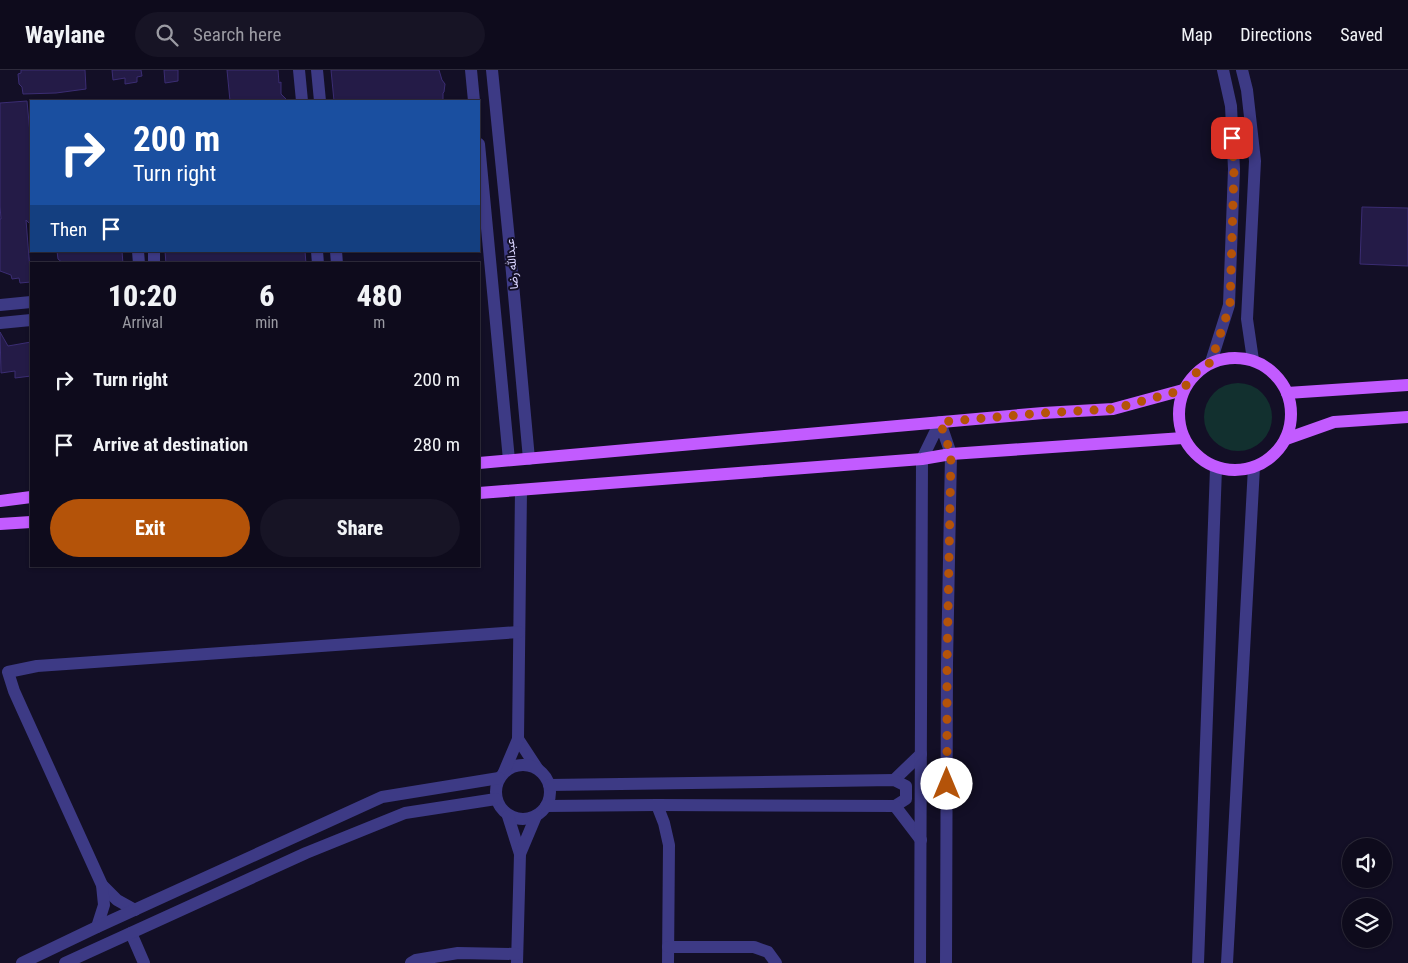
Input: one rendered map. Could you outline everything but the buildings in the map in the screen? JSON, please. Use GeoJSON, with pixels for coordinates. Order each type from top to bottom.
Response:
{"type":"FeatureCollection","features":[{"type":"Feature","properties":{"kind":"main road"},"geometry":{"type":"LineString","coordinates":[[1239,357],[1253,360],[1268,368],[1279,379],[1288,393],[1291,408],[1291,424],[1286,439],[1278,451],[1267,461],[1254,467],[1235,471],[1216,468],[1203,461],[1191,451],[1183,438],[1179,422],[1179,406],[1183,390],[1199,370],[1211,362],[1224,358],[1239,357]]}},
{"type":"Feature","properties":{"kind":"main road"},"geometry":{"type":"LineString","coordinates":[[1288,393],[1408,385]]}},
{"type":"Feature","properties":{"kind":"main road"},"geometry":{"type":"LineString","coordinates":[[480,463],[1043,413],[1113,409],[1183,390]]}},
{"type":"Feature","properties":{"kind":"main road"},"geometry":{"type":"LineString","coordinates":[[1286,439],[1334,422],[1408,416]]}},
{"type":"Feature","properties":{"kind":"main road"},"geometry":{"type":"LineString","coordinates":[[480,493],[922,459],[951,454],[1183,438]]}},
{"type":"Feature","properties":{"kind":"main road"},"geometry":{"type":"LineString","coordinates":[[0,500],[30,498]]}},
{"type":"Feature","properties":{"kind":"main road"},"geometry":{"type":"LineString","coordinates":[[0,524],[30,522]]}},
{"type":"Feature","properties":{"kind":"street"},"geometry":{"type":"LineString","coordinates":[[299,70],[302,100]]}},
{"type":"Feature","properties":{"kind":"street"},"geometry":{"type":"LineString","coordinates":[[317,70],[320,100]]}},
{"type":"Feature","properties":{"kind":"street"},"geometry":{"type":"LineString","coordinates":[[471,70],[474,100]]}},
{"type":"Feature","properties":{"kind":"street","name":"عبدالله رضا"},"geometry":{"type":"LineString","coordinates":[[492,70],[529,459]]}},
{"type":"Feature","properties":{"kind":"street"},"geometry":{"type":"LineString","coordinates":[[1211,362],[1230,305],[1234,169],[1230,106],[1223,70]]}},
{"type":"Feature","properties":{"kind":"street"},"geometry":{"type":"LineString","coordinates":[[1242,70],[1247,90],[1255,161],[1247,319],[1253,360]]}},
{"type":"Feature","properties":{"kind":"street","name":"عبدالله رضا"},"geometry":{"type":"LineString","coordinates":[[480,154],[489,244],[485,265],[492,281],[509,460]]}},
{"type":"Feature","properties":{"kind":"street"},"geometry":{"type":"LineString","coordinates":[[489,244],[509,240]]}},
{"type":"Feature","properties":{"kind":"street"},"geometry":{"type":"LineString","coordinates":[[480,282],[492,281]]}},
{"type":"Feature","properties":{"kind":"street"},"geometry":{"type":"LineString","coordinates":[[0,305],[30,302]]}},
{"type":"Feature","properties":{"kind":"street"},"geometry":{"type":"LineString","coordinates":[[0,323],[30,320]]}},
{"type":"Feature","properties":{"kind":"street"},"geometry":{"type":"LineString","coordinates":[[940,422],[951,454],[947,674],[946,963]]}},
{"type":"Feature","properties":{"kind":"street"},"geometry":{"type":"LineString","coordinates":[[920,963],[922,459],[940,422]]}},
{"type":"Feature","properties":{"kind":"street"},"geometry":{"type":"LineString","coordinates":[[1227,963],[1254,467]]}},
{"type":"Feature","properties":{"kind":"street"},"geometry":{"type":"LineString","coordinates":[[1198,963],[1216,468]]}},
{"type":"Feature","properties":{"kind":"street"},"geometry":{"type":"LineString","coordinates":[[521,490],[518,739],[496,784],[496,799],[503,811],[515,819],[525,820],[536,816]]}},
{"type":"Feature","properties":{"kind":"street"},"geometry":{"type":"LineString","coordinates":[[97,927],[104,904],[102,885],[4,672],[36,666],[519,632]]}},
{"type":"Feature","properties":{"kind":"street"},"geometry":{"type":"LineString","coordinates":[[518,739],[537,768],[547,779],[549,786],[549,800],[536,816],[520,854]]}},
{"type":"Feature","properties":{"kind":"street"},"geometry":{"type":"LineString","coordinates":[[894,780],[921,754]]}},
{"type":"Feature","properties":{"kind":"street"},"geometry":{"type":"LineString","coordinates":[[22,963],[382,797],[501,775],[516,765],[533,765],[537,768]]}},
{"type":"Feature","properties":{"kind":"street"},"geometry":{"type":"LineString","coordinates":[[546,806],[657,804],[895,806],[906,799],[906,786],[894,780],[549,786]]}},
{"type":"Feature","properties":{"kind":"street"},"geometry":{"type":"LineString","coordinates":[[65,963],[306,853],[405,812],[496,799]]}},
{"type":"Feature","properties":{"kind":"street"},"geometry":{"type":"LineString","coordinates":[[657,804],[669,845],[668,963]]}},
{"type":"Feature","properties":{"kind":"street"},"geometry":{"type":"LineString","coordinates":[[895,806],[921,840]]}},
{"type":"Feature","properties":{"kind":"street"},"geometry":{"type":"LineString","coordinates":[[411,963],[416,960],[458,953],[517,958],[520,854],[508,816]]}},
{"type":"Feature","properties":{"kind":"street"},"geometry":{"type":"LineString","coordinates":[[102,885],[117,900],[135,910]]}},
{"type":"Feature","properties":{"kind":"street"},"geometry":{"type":"LineString","coordinates":[[131,933],[144,963]]}},
{"type":"Feature","properties":{"kind":"street"},"geometry":{"type":"LineString","coordinates":[[668,947],[754,947],[768,952],[776,963]]}},
{"type":"Feature","properties":{"kind":"green space"},"geometry":{"type":"Polygon","coordinates":[[[1231,383],[1245,383],[1257,388],[1267,398],[1272,410],[1272,424],[1267,436],[1257,446],[1245,451],[1231,451],[1219,446],[1209,436],[1204,424],[1204,410],[1209,398],[1219,388],[1231,383]]]}},
{"type":"Feature","properties":{"kind":"route"},"geometry":{"type":"LineString","coordinates":[[947,784],[951,454],[940,422],[1113,409],[1183,390],[1190,379],[1211,362],[1230,305],[1234,169],[1232,138]]}}]}
